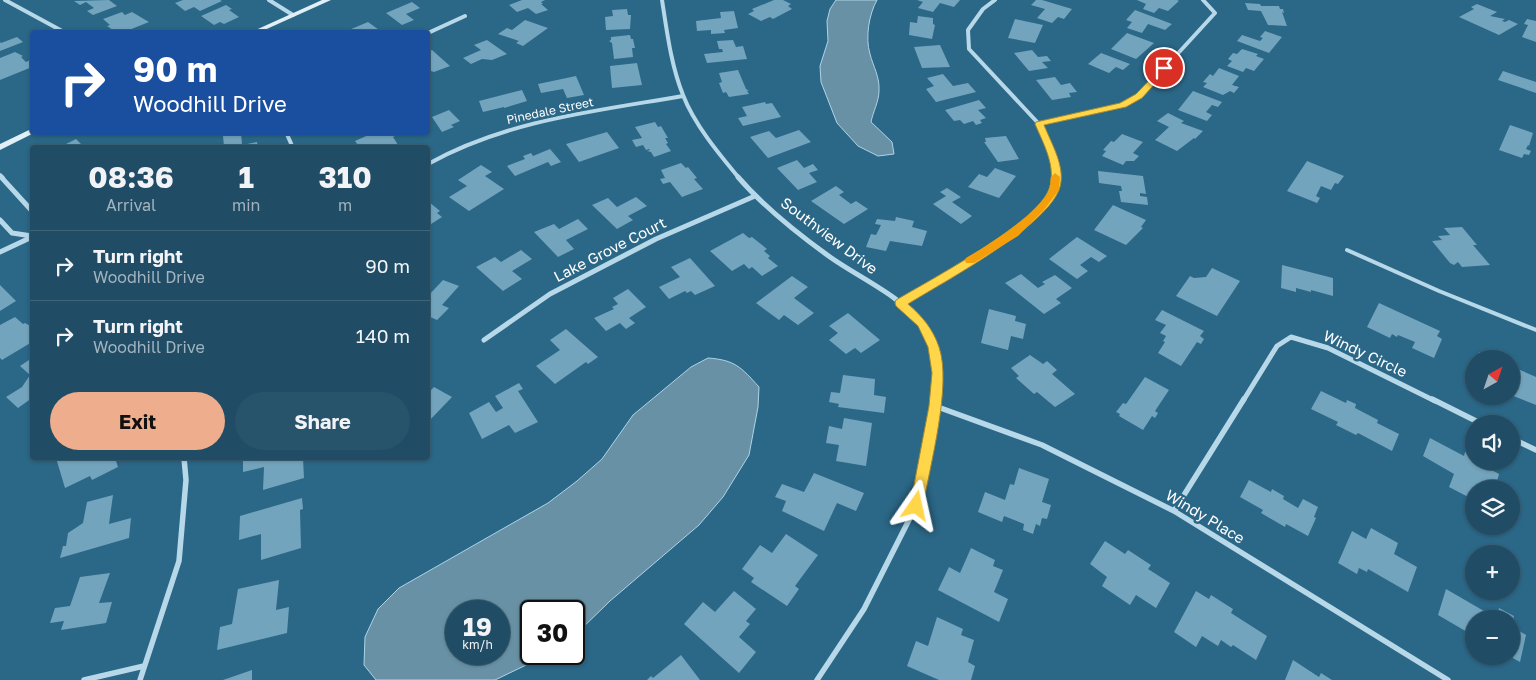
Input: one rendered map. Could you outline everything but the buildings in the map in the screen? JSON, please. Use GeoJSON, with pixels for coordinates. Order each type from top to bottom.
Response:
{"type":"FeatureCollection","features":[{"type":"Feature","properties":{"kind":"street"},"geometry":{"type":"LineString","coordinates":[[5,0],[60,30]]}},
{"type":"Feature","properties":{"kind":"street"},"geometry":{"type":"LineString","coordinates":[[269,0],[293,15]]}},
{"type":"Feature","properties":{"kind":"street"},"geometry":{"type":"LineString","coordinates":[[259,30],[328,0]]}},
{"type":"Feature","properties":{"kind":"street","name":"Southview Drive"},"geometry":{"type":"LineString","coordinates":[[662,0],[672,60],[683,96],[713,147],[755,196],[829,256],[900,303],[922,324],[933,347],[938,373],[935,406],[916,506],[864,609],[817,680]]}},
{"type":"Feature","properties":{"kind":"street"},"geometry":{"type":"LineString","coordinates":[[900,303],[1014,233],[1041,208],[1054,190],[1056,165],[1039,124],[969,49],[968,30],[983,9],[995,0]]}},
{"type":"Feature","properties":{"kind":"street"},"geometry":{"type":"LineString","coordinates":[[1039,124],[1123,105],[1139,96],[1215,13],[1203,0]]}},
{"type":"Feature","properties":{"kind":"street"},"geometry":{"type":"LineString","coordinates":[[430,31],[465,16]]}},
{"type":"Feature","properties":{"kind":"street","name":"Pinedale Street"},"geometry":{"type":"LineString","coordinates":[[430,163],[462,146],[500,132],[552,119],[683,96]]}},
{"type":"Feature","properties":{"kind":"street"},"geometry":{"type":"LineString","coordinates":[[0,147],[30,133]]}},
{"type":"Feature","properties":{"kind":"street"},"geometry":{"type":"LineString","coordinates":[[0,175],[30,209]]}},
{"type":"Feature","properties":{"kind":"street","name":"Lake Grove Court"},"geometry":{"type":"LineString","coordinates":[[484,340],[550,294],[656,239],[755,196]]}},
{"type":"Feature","properties":{"kind":"street"},"geometry":{"type":"LineString","coordinates":[[0,220],[12,233],[30,236]]}},
{"type":"Feature","properties":{"kind":"street"},"geometry":{"type":"LineString","coordinates":[[0,252],[30,237]]}},
{"type":"Feature","properties":{"kind":"street","name":"Windy Circle"},"geometry":{"type":"LineString","coordinates":[[1174,511],[1277,346],[1291,338],[1328,348],[1465,416]]}},
{"type":"Feature","properties":{"kind":"street","name":"Windy Place"},"geometry":{"type":"LineString","coordinates":[[935,406],[1042,445],[1174,511],[1448,680]]}},
{"type":"Feature","properties":{"kind":"street"},"geometry":{"type":"LineString","coordinates":[[1520,442],[1536,450]]}},
{"type":"Feature","properties":{"kind":"street"},"geometry":{"type":"LineString","coordinates":[[140,680],[179,561],[186,480],[184,460]]}},
{"type":"Feature","properties":{"kind":"street"},"geometry":{"type":"LineString","coordinates":[[84,680],[144,666]]}},
{"type":"Feature","properties":{"kind":"lane"},"geometry":{"type":"LineString","coordinates":[[1347,250],[1439,291],[1536,330]]}},
{"type":"Feature","properties":{"kind":"water"},"geometry":{"type":"Polygon","coordinates":[[[836,0],[877,0],[870,19],[868,34],[871,58],[879,86],[879,95],[871,122],[892,142],[894,154],[878,156],[858,146],[837,123],[821,82],[820,66],[828,41],[827,21],[830,9],[836,0]]]}},
{"type":"Feature","properties":{"kind":"water"},"geometry":{"type":"Polygon","coordinates":[[[708,358],[725,361],[737,366],[759,387],[758,407],[749,455],[723,497],[699,525],[610,601],[585,625],[585,600],[520,600],[520,665],[526,665],[495,680],[376,680],[364,665],[365,637],[378,609],[399,588],[548,503],[577,481],[602,459],[633,415],[691,367],[708,358]]]}},
{"type":"Feature","properties":{"kind":"slow traffic"},"geometry":{"type":"LineString","coordinates":[[970,260],[1014,233],[1041,208],[1054,190],[1055,177]]}},
{"type":"Feature","properties":{"kind":"route"},"geometry":{"type":"LineString","coordinates":[[916,506],[935,406],[938,373],[933,347],[922,324],[900,303],[1014,233],[1041,208],[1054,190],[1056,165],[1039,124],[1123,105],[1139,96],[1164,68]]}}]}
